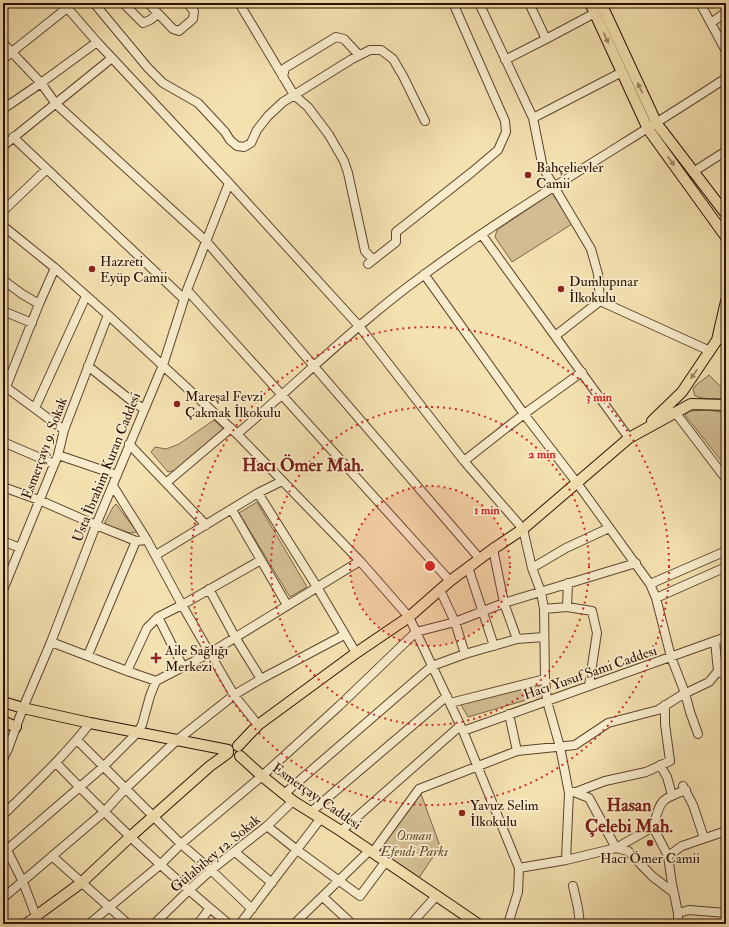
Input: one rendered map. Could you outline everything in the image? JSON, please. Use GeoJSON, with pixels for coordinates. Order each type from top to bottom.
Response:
{"type":"FeatureCollection","features":[{"type":"Feature","properties":{"kind":"main road"},"geometry":{"type":"LineString","coordinates":[[590,3],[622,72],[652,126],[726,237]]}},
{"type":"Feature","properties":{"kind":"main road"},"geometry":{"type":"LineString","coordinates":[[601,3],[652,126],[725,210]]}},
{"type":"Feature","properties":{"kind":"main road"},"geometry":{"type":"LineString","coordinates":[[643,429],[682,392],[710,351],[717,340],[724,322],[726,301]]}},
{"type":"Feature","properties":{"kind":"main road"},"geometry":{"type":"LineString","coordinates":[[682,392],[691,404]]}},
{"type":"Feature","properties":{"kind":"main road"},"geometry":{"type":"LineString","coordinates":[[38,920],[82,883],[130,837],[210,766],[228,752],[232,746],[238,746],[258,725],[356,653],[409,617],[450,581],[523,529],[629,438],[691,404],[725,405]]}},
{"type":"Feature","properties":{"kind":"main road"},"geometry":{"type":"LineString","coordinates":[[3,702],[90,723],[228,752]]}},
{"type":"Feature","properties":{"kind":"main road"},"geometry":{"type":"LineString","coordinates":[[3,721],[16,726]]}},
{"type":"Feature","properties":{"kind":"main road"},"geometry":{"type":"LineString","coordinates":[[228,752],[231,758],[234,759],[240,756],[242,752],[238,746]]}},
{"type":"Feature","properties":{"kind":"main road","name":"Esmerçayı Caddesi"},"geometry":{"type":"LineString","coordinates":[[240,756],[293,801],[312,811],[478,924]]}},
{"type":"Feature","properties":{"kind":"street"},"geometry":{"type":"LineString","coordinates":[[123,3],[143,23],[158,14]]}},
{"type":"Feature","properties":{"kind":"street"},"geometry":{"type":"LineString","coordinates":[[148,3],[174,29],[179,31],[193,19],[194,11],[187,3]]}},
{"type":"Feature","properties":{"kind":"street"},"geometry":{"type":"LineString","coordinates":[[239,3],[294,95],[308,107],[329,136],[344,161],[348,173],[364,251],[371,262],[396,242],[396,232],[498,150],[506,132],[505,121],[453,3]]}},
{"type":"Feature","properties":{"kind":"street"},"geometry":{"type":"LineString","coordinates":[[529,3],[546,39]]}},
{"type":"Feature","properties":{"kind":"street"},"geometry":{"type":"LineString","coordinates":[[700,3],[726,52]]}},
{"type":"Feature","properties":{"kind":"street"},"geometry":{"type":"LineString","coordinates":[[481,4],[532,118],[543,168],[591,249],[598,274],[600,302]]}},
{"type":"Feature","properties":{"kind":"street"},"geometry":{"type":"LineString","coordinates":[[3,59],[65,5],[97,42],[229,183],[359,326],[464,462],[523,529],[544,609],[545,679],[547,701],[573,792],[566,860]]}},
{"type":"Feature","properties":{"kind":"street"},"geometry":{"type":"LineString","coordinates":[[97,5],[148,68],[168,86],[198,103],[237,146],[244,147],[251,143],[257,130],[268,116],[283,102],[359,55],[370,50],[381,50],[393,59],[425,121]]}},
{"type":"Feature","properties":{"kind":"street"},"geometry":{"type":"LineString","coordinates":[[711,23],[726,12]]}},
{"type":"Feature","properties":{"kind":"street"},"geometry":{"type":"LineString","coordinates":[[505,60],[595,13]]}},
{"type":"Feature","properties":{"kind":"street"},"geometry":{"type":"LineString","coordinates":[[283,77],[285,68],[336,37],[344,39],[359,55]]}},
{"type":"Feature","properties":{"kind":"street"},"geometry":{"type":"LineString","coordinates":[[3,109],[41,84],[97,42]]}},
{"type":"Feature","properties":{"kind":"street"},"geometry":{"type":"LineString","coordinates":[[3,43],[41,84],[56,104],[206,241],[480,559]]}},
{"type":"Feature","properties":{"kind":"street"},"geometry":{"type":"LineString","coordinates":[[3,146],[112,58]]}},
{"type":"Feature","properties":{"kind":"street"},"geometry":{"type":"LineString","coordinates":[[275,65],[285,68]]}},
{"type":"Feature","properties":{"kind":"street"},"geometry":{"type":"LineString","coordinates":[[532,118],[622,72]]}},
{"type":"Feature","properties":{"kind":"street"},"geometry":{"type":"LineString","coordinates":[[237,434],[283,395],[359,326],[424,274],[553,186],[652,126],[726,78]]}},
{"type":"Feature","properties":{"kind":"street"},"geometry":{"type":"LineString","coordinates":[[13,137],[184,299]]}},
{"type":"Feature","properties":{"kind":"street"},"geometry":{"type":"LineString","coordinates":[[693,172],[726,150]]}},
{"type":"Feature","properties":{"kind":"street"},"geometry":{"type":"LineString","coordinates":[[3,211],[47,169]]}},
{"type":"Feature","properties":{"kind":"street","name":"Usta İbrahim Kuran Caddesi"},"geometry":{"type":"LineString","coordinates":[[3,760],[51,642],[96,525],[163,365],[187,290],[229,183]]}},
{"type":"Feature","properties":{"kind":"street"},"geometry":{"type":"LineString","coordinates":[[3,226],[55,268],[231,428],[360,561],[409,617],[462,729],[519,868],[518,892],[508,924]]}},
{"type":"Feature","properties":{"kind":"street"},"geometry":{"type":"LineString","coordinates":[[482,235],[629,438]]}},
{"type":"Feature","properties":{"kind":"street"},"geometry":{"type":"LineString","coordinates":[[55,268],[5,386],[64,430]]}},
{"type":"Feature","properties":{"kind":"street"},"geometry":{"type":"LineString","coordinates":[[424,274],[524,414],[577,483],[650,584],[656,598],[671,657],[685,693],[698,734]]}},
{"type":"Feature","properties":{"kind":"street"},"geometry":{"type":"LineString","coordinates":[[3,280],[39,304]]}},
{"type":"Feature","properties":{"kind":"street"},"geometry":{"type":"LineString","coordinates":[[187,290],[450,581]]}},
{"type":"Feature","properties":{"kind":"street"},"geometry":{"type":"LineString","coordinates":[[35,408],[86,296]]}},
{"type":"Feature","properties":{"kind":"street"},"geometry":{"type":"LineString","coordinates":[[555,336],[600,302]]}},
{"type":"Feature","properties":{"kind":"street"},"geometry":{"type":"LineString","coordinates":[[600,302],[710,351]]}},
{"type":"Feature","properties":{"kind":"street"},"geometry":{"type":"LineString","coordinates":[[3,311],[32,323]]}},
{"type":"Feature","properties":{"kind":"street","name":"Esmerçayı 9. Sokak"},"geometry":{"type":"LineString","coordinates":[[3,590],[58,454],[64,430],[108,315]]}},
{"type":"Feature","properties":{"kind":"street"},"geometry":{"type":"LineString","coordinates":[[88,366],[144,409]]}},
{"type":"Feature","properties":{"kind":"street"},"geometry":{"type":"LineString","coordinates":[[464,462],[524,414],[582,372]]}},
{"type":"Feature","properties":{"kind":"street"},"geometry":{"type":"LineString","coordinates":[[675,412],[726,479]]}},
{"type":"Feature","properties":{"kind":"street"},"geometry":{"type":"LineString","coordinates":[[166,483],[231,428]]}},
{"type":"Feature","properties":{"kind":"street"},"geometry":{"type":"LineString","coordinates":[[3,442],[54,464]]}},
{"type":"Feature","properties":{"kind":"street"},"geometry":{"type":"LineString","coordinates":[[129,444],[206,525]]}},
{"type":"Feature","properties":{"kind":"street"},"geometry":{"type":"LineString","coordinates":[[58,454],[117,476]]}},
{"type":"Feature","properties":{"kind":"street"},"geometry":{"type":"LineString","coordinates":[[156,555],[258,493],[282,481]]}},
{"type":"Feature","properties":{"kind":"street"},"geometry":{"type":"LineString","coordinates":[[113,486],[156,555],[182,605],[234,695],[258,725]]}},
{"type":"Feature","properties":{"kind":"street"},"geometry":{"type":"LineString","coordinates":[[3,487],[39,500],[96,525],[136,540],[147,540]]}},
{"type":"Feature","properties":{"kind":"street"},"geometry":{"type":"LineString","coordinates":[[258,493],[317,587],[356,653]]}},
{"type":"Feature","properties":{"kind":"street"},"geometry":{"type":"LineString","coordinates":[[232,510],[287,605]]}},
{"type":"Feature","properties":{"kind":"street"},"geometry":{"type":"LineString","coordinates":[[532,568],[566,548],[609,528]]}},
{"type":"Feature","properties":{"kind":"street"},"geometry":{"type":"LineString","coordinates":[[88,655],[136,540]]}},
{"type":"Feature","properties":{"kind":"street"},"geometry":{"type":"LineString","coordinates":[[3,541],[20,548]]}},
{"type":"Feature","properties":{"kind":"street"},"geometry":{"type":"LineString","coordinates":[[493,549],[504,604],[517,639]]}},
{"type":"Feature","properties":{"kind":"street"},"geometry":{"type":"LineString","coordinates":[[650,584],[726,551]]}},
{"type":"Feature","properties":{"kind":"street"},"geometry":{"type":"LineString","coordinates":[[127,671],[147,628],[158,617],[261,560]]}},
{"type":"Feature","properties":{"kind":"street"},"geometry":{"type":"LineString","coordinates":[[5,852],[103,767],[136,732],[142,725],[156,681],[210,653],[360,561]]}},
{"type":"Feature","properties":{"kind":"street"},"geometry":{"type":"LineString","coordinates":[[89,924],[160,865],[181,844],[262,776],[339,706],[416,632],[455,622],[540,592],[636,563]]}},
{"type":"Feature","properties":{"kind":"street"},"geometry":{"type":"LineString","coordinates":[[656,598],[726,567]]}},
{"type":"Feature","properties":{"kind":"street"},"geometry":{"type":"LineString","coordinates":[[468,568],[494,646]]}},
{"type":"Feature","properties":{"kind":"street"},"geometry":{"type":"LineString","coordinates":[[567,607],[568,583]]}},
{"type":"Feature","properties":{"kind":"street"},"geometry":{"type":"LineString","coordinates":[[209,589],[235,637],[261,679]]}},
{"type":"Feature","properties":{"kind":"street"},"geometry":{"type":"LineString","coordinates":[[440,590],[455,622],[465,654]]}},
{"type":"Feature","properties":{"kind":"street"},"geometry":{"type":"LineString","coordinates":[[544,609],[567,607],[592,611],[597,633],[589,685]]}},
{"type":"Feature","properties":{"kind":"street"},"geometry":{"type":"LineString","coordinates":[[158,617],[183,667]]}},
{"type":"Feature","properties":{"kind":"street"},"geometry":{"type":"LineString","coordinates":[[3,898],[104,812],[125,789],[176,741],[234,695],[344,635]]}},
{"type":"Feature","properties":{"kind":"street"},"geometry":{"type":"LineString","coordinates":[[284,794],[432,666],[465,654],[517,639],[544,637]]}},
{"type":"Feature","properties":{"kind":"street","name":"Hacı Yusuf Sami Caddesi"},"geometry":{"type":"LineString","coordinates":[[462,729],[547,701],[726,637]]}},
{"type":"Feature","properties":{"kind":"street"},"geometry":{"type":"LineString","coordinates":[[294,924],[371,851],[420,789],[517,752],[574,745],[608,723],[626,717],[658,710],[685,693],[709,682],[718,671],[715,641]]}},
{"type":"Feature","properties":{"kind":"street"},"geometry":{"type":"LineString","coordinates":[[51,642],[156,681]]}},
{"type":"Feature","properties":{"kind":"street"},"geometry":{"type":"LineString","coordinates":[[718,671],[726,676]]}},
{"type":"Feature","properties":{"kind":"street"},"geometry":{"type":"LineString","coordinates":[[312,811],[448,700],[545,679]]}},
{"type":"Feature","properties":{"kind":"street"},"geometry":{"type":"LineString","coordinates":[[573,792],[605,781],[646,772],[670,761],[665,724],[665,705]]}},
{"type":"Feature","properties":{"kind":"street"},"geometry":{"type":"LineString","coordinates":[[509,714],[517,752]]}},
{"type":"Feature","properties":{"kind":"street"},"geometry":{"type":"LineString","coordinates":[[3,815],[56,763],[90,723]]}},
{"type":"Feature","properties":{"kind":"street"},"geometry":{"type":"LineString","coordinates":[[341,831],[462,729]]}},
{"type":"Feature","properties":{"kind":"street"},"geometry":{"type":"LineString","coordinates":[[77,740],[153,817],[181,844],[212,870],[252,909]]}},
{"type":"Feature","properties":{"kind":"street"},"geometry":{"type":"LineString","coordinates":[[56,763],[104,812],[160,865],[229,924]]}},
{"type":"Feature","properties":{"kind":"street"},"geometry":{"type":"LineString","coordinates":[[660,765],[667,777],[672,796]]}},
{"type":"Feature","properties":{"kind":"street"},"geometry":{"type":"LineString","coordinates":[[519,868],[566,860],[616,848],[653,827],[660,804],[668,797],[684,788],[693,805],[704,838]]}},
{"type":"Feature","properties":{"kind":"street"},"geometry":{"type":"LineString","coordinates":[[573,792],[589,798],[616,848],[628,851],[652,876],[674,893]]}},
{"type":"Feature","properties":{"kind":"street","name":"Gülabibey 12. Sokak"},"geometry":{"type":"LineString","coordinates":[[154,924],[189,890],[267,826],[293,801]]}},
{"type":"Feature","properties":{"kind":"street"},"geometry":{"type":"LineString","coordinates":[[240,924],[321,818]]}},
{"type":"Feature","properties":{"kind":"street"},"geometry":{"type":"LineString","coordinates":[[267,826],[360,896],[386,861]]}},
{"type":"Feature","properties":{"kind":"street"},"geometry":{"type":"LineString","coordinates":[[653,827],[668,856],[678,913],[678,924]]}},
{"type":"Feature","properties":{"kind":"street"},"geometry":{"type":"LineString","coordinates":[[668,856],[682,846],[726,832]]}},
{"type":"Feature","properties":{"kind":"street"},"geometry":{"type":"LineString","coordinates":[[3,842],[5,852],[23,882],[38,920],[24,924]]}},
{"type":"Feature","properties":{"kind":"street"},"geometry":{"type":"LineString","coordinates":[[235,852],[272,883]]}},
{"type":"Feature","properties":{"kind":"street"},"geometry":{"type":"LineString","coordinates":[[52,856],[128,924]]}},
{"type":"Feature","properties":{"kind":"street"},"geometry":{"type":"LineString","coordinates":[[573,886],[580,924]]}},
{"type":"Feature","properties":{"kind":"street"},"geometry":{"type":"LineString","coordinates":[[411,924],[437,895]]}},
{"type":"Feature","properties":{"kind":"street"},"geometry":{"type":"LineString","coordinates":[[323,897],[352,924]]}},
{"type":"Feature","properties":{"kind":"street"},"geometry":{"type":"LineString","coordinates":[[198,924],[210,908]]}},
{"type":"Feature","properties":{"kind":"street"},"geometry":{"type":"LineString","coordinates":[[678,913],[689,910],[726,913]]}},
{"type":"Feature","properties":{"kind":"green space"},"geometry":{"type":"Polygon","coordinates":[[[552,193],[572,224],[512,262],[495,237],[497,230],[552,193]]]}},
{"type":"Feature","properties":{"kind":"green space"},"geometry":{"type":"Polygon","coordinates":[[[709,375],[726,392],[726,399],[695,396],[693,389],[709,375]]]}},
{"type":"Feature","properties":{"kind":"green space"},"geometry":{"type":"Polygon","coordinates":[[[708,410],[726,413],[726,461],[723,463],[685,415],[690,411],[708,410]]]}},
{"type":"Feature","properties":{"kind":"green space"},"geometry":{"type":"Polygon","coordinates":[[[214,420],[223,429],[177,470],[168,472],[151,452],[155,447],[166,449],[179,444],[214,420]]]}},
{"type":"Feature","properties":{"kind":"green space"},"geometry":{"type":"Polygon","coordinates":[[[257,502],[307,587],[290,597],[239,513],[257,502]]]}},
{"type":"Feature","properties":{"kind":"green space"},"geometry":{"type":"Polygon","coordinates":[[[116,504],[137,532],[130,533],[106,525],[105,522],[116,504]]]}},
{"type":"Feature","properties":{"kind":"green space"},"geometry":{"type":"Polygon","coordinates":[[[538,683],[540,696],[468,717],[460,703],[538,683]]]}},
{"type":"Feature","properties":{"kind":"green space","name":"Osman Efendi Parkı"},"geometry":{"type":"Polygon","coordinates":[[[421,794],[440,846],[419,878],[378,852],[421,794]]]}},
{"type":"Feature","properties":{"kind":"place","name":"Bahçelievler Camii"},"geometry":{"type":"Point","coordinates":[528,175]}},
{"type":"Feature","properties":{"kind":"place","name":"Hazreti Eyüp Camii"},"geometry":{"type":"Point","coordinates":[92,269]}},
{"type":"Feature","properties":{"kind":"place","name":"Dumlupınar İlkokulu"},"geometry":{"type":"Point","coordinates":[561,289]}},
{"type":"Feature","properties":{"kind":"place","name":"Mareşal Fevzi Çakmak İlkokulu"},"geometry":{"type":"Point","coordinates":[177,404]}},
{"type":"Feature","properties":{"kind":"place","name":"Aile Sağlığı Merkezi"},"geometry":{"type":"Point","coordinates":[156,658]}},
{"type":"Feature","properties":{"kind":"place","name":"Yavuz Selim İlkokulu"},"geometry":{"type":"Point","coordinates":[462,813]}},
{"type":"Feature","properties":{"kind":"place","name":"Hacı Ömer Camii"},"geometry":{"type":"Point","coordinates":[650,843]}},
{"type":"Feature","properties":{"kind":"district","name":"Hacı Ömer Mah."},"geometry":{"type":"Point","coordinates":[303,465]}},
{"type":"Feature","properties":{"kind":"district","name":"Hasan Çelebi Mah."},"geometry":{"type":"Point","coordinates":[629,815]}}]}
